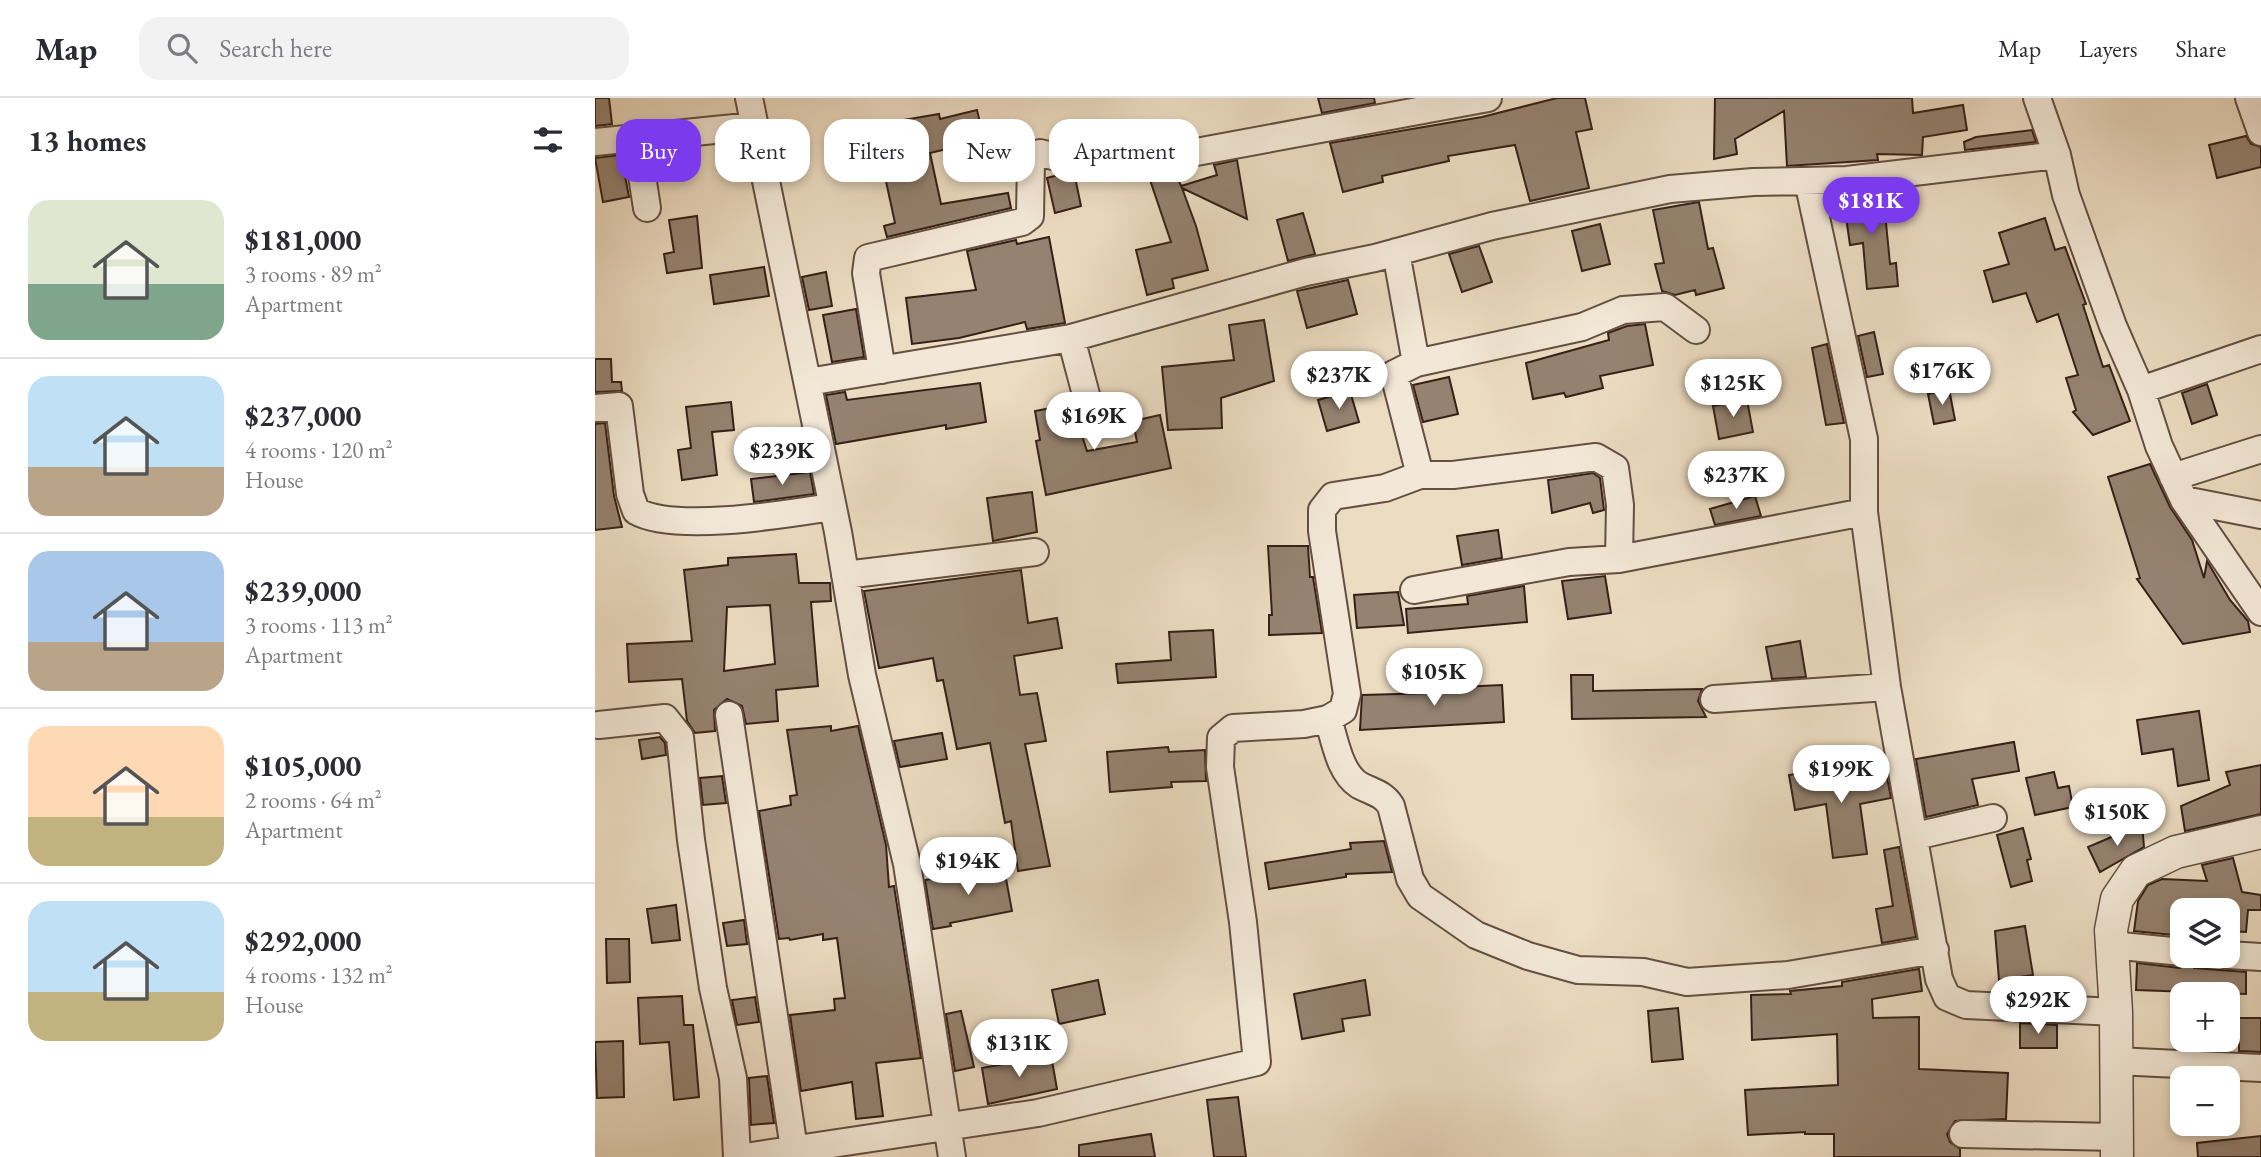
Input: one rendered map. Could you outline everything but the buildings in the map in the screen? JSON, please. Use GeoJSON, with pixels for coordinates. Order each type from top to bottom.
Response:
{"type":"FeatureCollection","features":[{"type":"Feature","properties":{"kind":"street"},"geometry":{"type":"LineString","coordinates":[[749,98],[753,119]]}},
{"type":"Feature","properties":{"kind":"street"},"geometry":{"type":"LineString","coordinates":[[881,370],[866,273],[868,258],[1022,222],[1030,216],[1031,159],[1040,153],[1087,164],[1126,165],[1488,98]]}},
{"type":"Feature","properties":{"kind":"street"},"geometry":{"type":"LineString","coordinates":[[2037,98],[2057,155],[2066,195],[2113,326],[2141,390],[2159,446],[2178,488],[2261,612]]}},
{"type":"Feature","properties":{"kind":"street"},"geometry":{"type":"LineString","coordinates":[[2249,98],[2261,132]]}},
{"type":"Feature","properties":{"kind":"street"},"geometry":{"type":"LineString","coordinates":[[595,142],[616,139]]}},
{"type":"Feature","properties":{"kind":"street"},"geometry":{"type":"LineString","coordinates":[[808,382],[1071,338],[1305,272],[1396,252],[1492,226],[1670,189],[1847,180],[2057,155]]}},
{"type":"Feature","properties":{"kind":"street"},"geometry":{"type":"LineString","coordinates":[[1808,181],[1864,439],[1864,512],[1887,687],[1916,836],[1939,979],[1947,997],[1966,1005],[2116,1012]]}},
{"type":"Feature","properties":{"kind":"street"},"geometry":{"type":"LineString","coordinates":[[643,182],[647,208]]}},
{"type":"Feature","properties":{"kind":"street"},"geometry":{"type":"LineString","coordinates":[[766,182],[808,382],[862,675],[907,864],[950,1127],[952,1157]]}},
{"type":"Feature","properties":{"kind":"street"},"geometry":{"type":"LineString","coordinates":[[1396,252],[1416,363]]}},
{"type":"Feature","properties":{"kind":"street"},"geometry":{"type":"LineString","coordinates":[[1420,475],[1394,374],[1416,363],[1582,327],[1623,310],[1665,307],[1696,330]]}},
{"type":"Feature","properties":{"kind":"street"},"geometry":{"type":"LineString","coordinates":[[1071,338],[1093,421]]}},
{"type":"Feature","properties":{"kind":"street"},"geometry":{"type":"LineString","coordinates":[[2141,390],[2261,349]]}},
{"type":"Feature","properties":{"kind":"street"},"geometry":{"type":"LineString","coordinates":[[595,408],[619,406],[630,494],[636,511],[649,519],[740,520],[831,507]]}},
{"type":"Feature","properties":{"kind":"street"},"geometry":{"type":"LineString","coordinates":[[2178,488],[2261,449]]}},
{"type":"Feature","properties":{"kind":"street"},"geometry":{"type":"LineString","coordinates":[[745,1157],[1038,1113],[1257,1062],[1243,922],[1220,767],[1221,738],[1233,728],[1328,719],[1343,710],[1347,694],[1322,531],[1322,510],[1333,496],[1385,488],[1420,475],[1453,475],[1596,457],[1615,468],[1620,517],[1619,559]]}},
{"type":"Feature","properties":{"kind":"street"},"geometry":{"type":"LineString","coordinates":[[2178,488],[2261,515]]}},
{"type":"Feature","properties":{"kind":"street"},"geometry":{"type":"LineString","coordinates":[[1414,590],[1569,562],[1619,559],[1864,512]]}},
{"type":"Feature","properties":{"kind":"street"},"geometry":{"type":"LineString","coordinates":[[845,575],[1035,552]]}},
{"type":"Feature","properties":{"kind":"street"},"geometry":{"type":"LineString","coordinates":[[1714,699],[1887,687]]}},
{"type":"Feature","properties":{"kind":"street"},"geometry":{"type":"LineString","coordinates":[[729,715],[794,1149]]}},
{"type":"Feature","properties":{"kind":"street"},"geometry":{"type":"LineString","coordinates":[[599,725],[665,718],[680,737],[691,840],[713,988],[733,1077],[737,1157]]}},
{"type":"Feature","properties":{"kind":"street"},"geometry":{"type":"LineString","coordinates":[[1328,719],[1349,776],[1358,784],[1385,797],[1391,806],[1410,879],[1420,896],[1476,935],[1528,956],[1578,970],[1643,972],[1687,982],[1788,975],[1935,950]]}},
{"type":"Feature","properties":{"kind":"street"},"geometry":{"type":"LineString","coordinates":[[1916,836],[1993,817]]}},
{"type":"Feature","properties":{"kind":"street"},"geometry":{"type":"LineString","coordinates":[[1963,1135],[2117,1147],[2116,1012],[2111,930],[2117,899],[2136,871],[2176,852],[2261,832]]}},
{"type":"Feature","properties":{"kind":"street"},"geometry":{"type":"LineString","coordinates":[[2112,945],[2170,950]]}},
{"type":"Feature","properties":{"kind":"street"},"geometry":{"type":"LineString","coordinates":[[2240,956],[2261,957]]}},
{"type":"Feature","properties":{"kind":"street"},"geometry":{"type":"LineString","coordinates":[[2116,1061],[2261,1068]]}}]}
